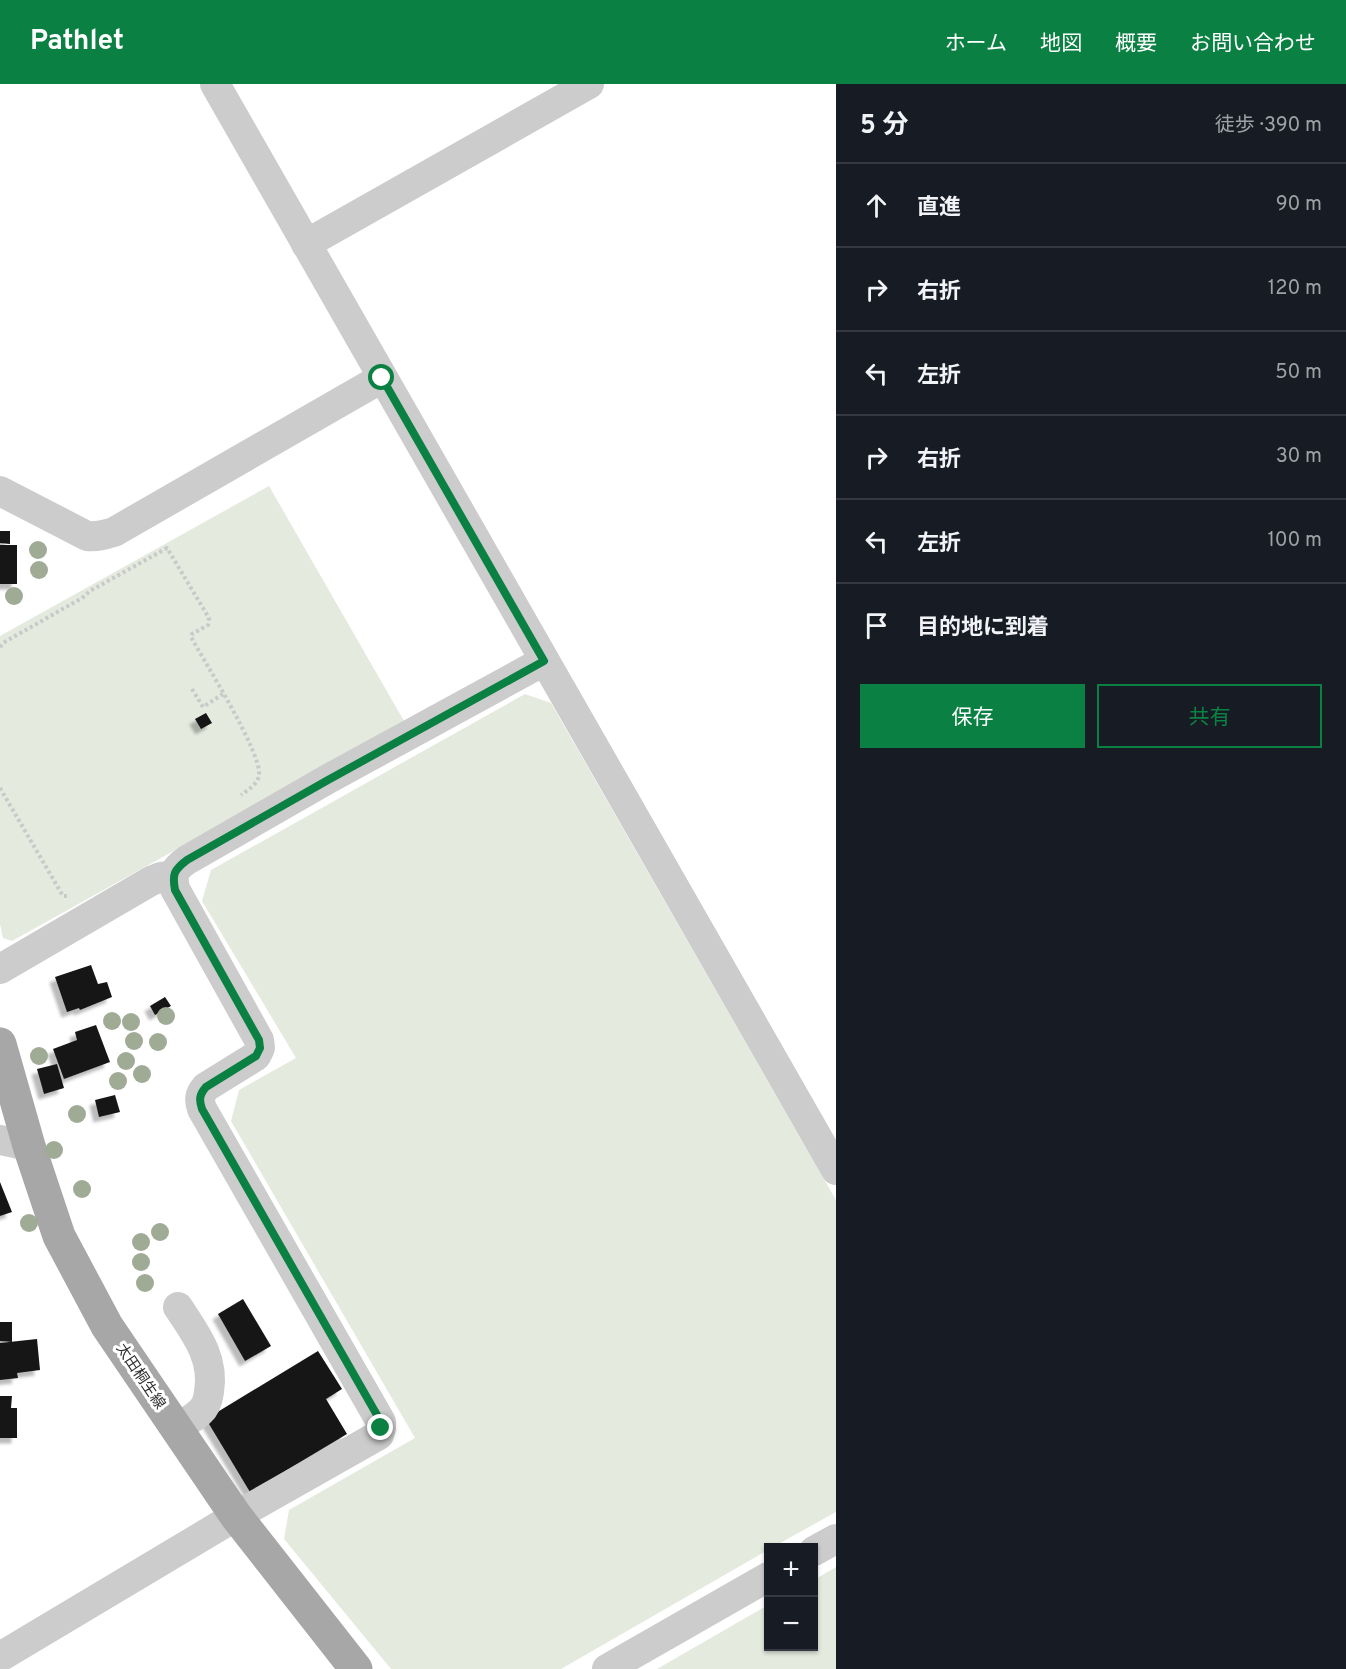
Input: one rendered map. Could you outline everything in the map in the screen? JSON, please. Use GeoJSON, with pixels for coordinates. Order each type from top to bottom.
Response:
{"type":"FeatureCollection","features":[{"type":"Feature","properties":{"kind":"main road","name":"太田桐生線"},"geometry":{"type":"LineString","coordinates":[[0,1044],[14,1143],[59,1236],[107,1326],[236,1516],[356,1669]]}},
{"type":"Feature","properties":{"kind":"street"},"geometry":{"type":"LineString","coordinates":[[215,84],[836,1170]]}},
{"type":"Feature","properties":{"kind":"street"},"geometry":{"type":"LineString","coordinates":[[306,244],[589,84]]}},
{"type":"Feature","properties":{"kind":"street"},"geometry":{"type":"LineString","coordinates":[[0,491],[87,536],[105,535],[114,532],[382,378]]}},
{"type":"Feature","properties":{"kind":"street"},"geometry":{"type":"LineString","coordinates":[[0,1656],[236,1516],[379,1435],[381,1422],[202,1109],[200,1094],[206,1087],[256,1056],[260,1048],[259,1040],[175,890],[173,875],[187,860],[544,661]]}},
{"type":"Feature","properties":{"kind":"street"},"geometry":{"type":"LineString","coordinates":[[0,969],[151,881],[173,875]]}},
{"type":"Feature","properties":{"kind":"street"},"geometry":{"type":"LineString","coordinates":[[176,1428],[204,1408],[208,1399],[210,1377],[210,1365],[202,1345],[178,1307]]}},
{"type":"Feature","properties":{"kind":"street"},"geometry":{"type":"LineString","coordinates":[[818,1548],[836,1539]]}},
{"type":"Feature","properties":{"kind":"street"},"geometry":{"type":"LineString","coordinates":[[607,1669],[764,1579]]}},
{"type":"Feature","properties":{"kind":"path"},"geometry":{"type":"LineString","coordinates":[[0,647],[3,643],[82,598],[90,591],[167,548],[209,618],[208,625],[192,634],[191,638],[246,735],[259,764],[259,776],[254,785],[239,797]]}},
{"type":"Feature","properties":{"kind":"path"},"geometry":{"type":"LineString","coordinates":[[192,689],[202,707],[223,694]]}},
{"type":"Feature","properties":{"kind":"path"},"geometry":{"type":"LineString","coordinates":[[0,788],[63,896],[69,897],[79,891]]}},
{"type":"Feature","properties":{"kind":"shaded area"},"geometry":{"type":"Polygon","coordinates":[[[269,486],[404,721],[12,941],[3,938],[0,924],[0,636],[269,486]]]}},
{"type":"Feature","properties":{"kind":"shaded area"},"geometry":{"type":"Polygon","coordinates":[[[525,694],[551,703],[836,1200],[836,1512],[780,1543],[764,1543],[764,1552],[561,1669],[391,1669],[284,1539],[289,1510],[415,1438],[231,1121],[239,1090],[296,1058],[202,901],[211,870],[525,694]]]}},
{"type":"Feature","properties":{"kind":"shaded area"},"geometry":{"type":"Polygon","coordinates":[[[836,1567],[836,1669],[657,1669],[764,1607],[764,1651],[818,1651],[818,1578],[836,1567]]]}},
{"type":"Feature","properties":{"kind":"building"},"geometry":{"type":"Polygon","coordinates":[[[0,531],[10,531],[10,544],[0,543],[0,531]]]}},
{"type":"Feature","properties":{"kind":"building"},"geometry":{"type":"Polygon","coordinates":[[[0,545],[17,545],[17,584],[0,584],[0,545]]]}},
{"type":"Feature","properties":{"kind":"building"},"geometry":{"type":"Polygon","coordinates":[[[206,713],[212,723],[201,729],[195,719],[206,713]]]}},
{"type":"Feature","properties":{"kind":"building"},"geometry":{"type":"Polygon","coordinates":[[[91,965],[98,984],[107,982],[112,997],[80,1010],[79,1008],[67,1012],[55,977],[91,965]]]}},
{"type":"Feature","properties":{"kind":"building"},"geometry":{"type":"Polygon","coordinates":[[[165,997],[171,1006],[155,1015],[150,1006],[165,997]]]}},
{"type":"Feature","properties":{"kind":"building"},"geometry":{"type":"Polygon","coordinates":[[[96,1025],[110,1062],[64,1079],[53,1049],[77,1040],[75,1032],[96,1025]]]}},
{"type":"Feature","properties":{"kind":"building"},"geometry":{"type":"Polygon","coordinates":[[[57,1064],[64,1088],[44,1094],[37,1069],[57,1064]]]}},
{"type":"Feature","properties":{"kind":"building"},"geometry":{"type":"Polygon","coordinates":[[[115,1095],[120,1112],[99,1117],[95,1100],[115,1095]]]}},
{"type":"Feature","properties":{"kind":"building"},"geometry":{"type":"Polygon","coordinates":[[[0,1182],[12,1212],[0,1216],[0,1182]]]}},
{"type":"Feature","properties":{"kind":"building"},"geometry":{"type":"Polygon","coordinates":[[[243,1299],[271,1346],[245,1361],[218,1314],[243,1299]]]}},
{"type":"Feature","properties":{"kind":"building"},"geometry":{"type":"Polygon","coordinates":[[[0,1322],[12,1322],[12,1342],[0,1341],[0,1322]]]}},
{"type":"Feature","properties":{"kind":"building"},"geometry":{"type":"Polygon","coordinates":[[[37,1339],[40,1370],[17,1373],[18,1378],[0,1380],[0,1343],[37,1339]]]}},
{"type":"Feature","properties":{"kind":"building"},"geometry":{"type":"Polygon","coordinates":[[[318,1351],[342,1389],[326,1399],[347,1434],[250,1492],[206,1419],[318,1351]]]}},
{"type":"Feature","properties":{"kind":"building"},"geometry":{"type":"Polygon","coordinates":[[[0,1396],[12,1396],[11,1408],[17,1408],[17,1438],[0,1438],[0,1396]]]}},
{"type":"Feature","properties":{"kind":"route"},"geometry":{"type":"LineString","coordinates":[[381,1428],[381,1422],[202,1109],[200,1094],[206,1087],[256,1056],[260,1048],[259,1040],[175,890],[173,875],[187,860],[544,661],[382,378]]}}]}
